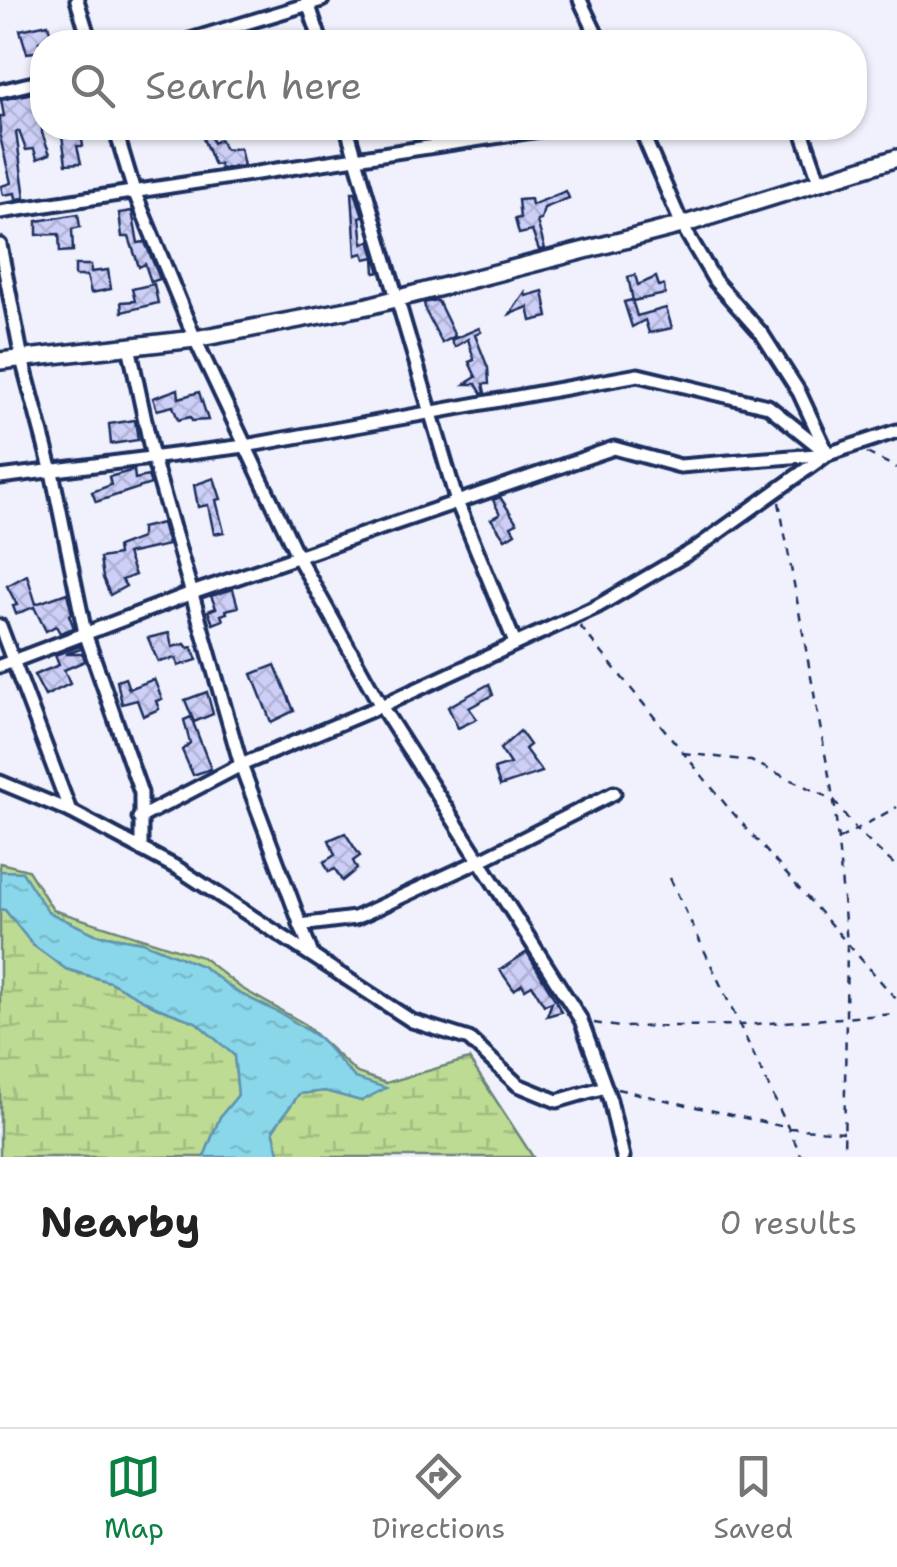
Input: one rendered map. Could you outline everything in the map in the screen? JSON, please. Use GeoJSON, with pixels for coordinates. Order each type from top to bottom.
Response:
{"type":"FeatureCollection","features":[{"type":"Feature","properties":{"kind":"main road"},"geometry":{"type":"LineString","coordinates":[[0,361],[195,339],[398,298],[682,225],[897,158]]}},
{"type":"Feature","properties":{"kind":"street"},"geometry":{"type":"LineString","coordinates":[[76,0],[86,30]]}},
{"type":"Feature","properties":{"kind":"street"},"geometry":{"type":"LineString","coordinates":[[220,30],[322,0]]}},
{"type":"Feature","properties":{"kind":"street"},"geometry":{"type":"LineString","coordinates":[[580,0],[594,30]]}},
{"type":"Feature","properties":{"kind":"street"},"geometry":{"type":"LineString","coordinates":[[308,2],[317,30]]}},
{"type":"Feature","properties":{"kind":"street"},"geometry":{"type":"LineString","coordinates":[[0,91],[30,84]]}},
{"type":"Feature","properties":{"kind":"street"},"geometry":{"type":"LineString","coordinates":[[119,140],[134,191],[195,339],[298,557],[381,706],[581,1020],[605,1086],[623,1157]]}},
{"type":"Feature","properties":{"kind":"street"},"geometry":{"type":"LineString","coordinates":[[350,140],[457,502],[515,643]]}},
{"type":"Feature","properties":{"kind":"street"},"geometry":{"type":"LineString","coordinates":[[0,212],[478,140]]}},
{"type":"Feature","properties":{"kind":"street"},"geometry":{"type":"LineString","coordinates":[[645,140],[682,225],[716,281],[762,334],[799,392],[828,454]]}},
{"type":"Feature","properties":{"kind":"street"},"geometry":{"type":"LineString","coordinates":[[805,140],[819,180]]}},
{"type":"Feature","properties":{"kind":"street"},"geometry":{"type":"LineString","coordinates":[[0,245],[84,633],[140,793],[141,849]]}},
{"type":"Feature","properties":{"kind":"street"},"geometry":{"type":"LineString","coordinates":[[129,346],[153,458],[241,766],[312,956]]}},
{"type":"Feature","properties":{"kind":"street"},"geometry":{"type":"LineString","coordinates":[[0,477],[245,446],[638,374],[768,406],[828,454]]}},
{"type":"Feature","properties":{"kind":"street"},"geometry":{"type":"LineString","coordinates":[[6,664],[192,593],[614,448],[680,466],[828,454],[897,431]]}},
{"type":"Feature","properties":{"kind":"street"},"geometry":{"type":"LineString","coordinates":[[139,818],[241,766],[598,606],[695,549],[828,454]]}},
{"type":"Feature","properties":{"kind":"street"},"geometry":{"type":"LineString","coordinates":[[0,626],[6,664],[70,811]]}},
{"type":"Feature","properties":{"kind":"street"},"geometry":{"type":"LineString","coordinates":[[0,782],[70,811],[179,869],[412,1021],[469,1039],[518,1085],[557,1101],[605,1086]]}},
{"type":"Feature","properties":{"kind":"street"},"geometry":{"type":"LineString","coordinates":[[300,925],[355,918],[614,794]]}},
{"type":"Feature","properties":{"kind":"path"},"geometry":{"type":"LineString","coordinates":[[852,446],[897,468]]}},
{"type":"Feature","properties":{"kind":"path"},"geometry":{"type":"LineString","coordinates":[[777,490],[834,800],[847,944],[844,1157]]}},
{"type":"Feature","properties":{"kind":"path"},"geometry":{"type":"LineString","coordinates":[[573,618],[897,1000]]}},
{"type":"Feature","properties":{"kind":"path"},"geometry":{"type":"LineString","coordinates":[[683,752],[751,761],[834,800],[856,830],[897,866]]}},
{"type":"Feature","properties":{"kind":"path"},"geometry":{"type":"LineString","coordinates":[[838,840],[897,806]]}},
{"type":"Feature","properties":{"kind":"path"},"geometry":{"type":"LineString","coordinates":[[670,878],[802,1157]]}},
{"type":"Feature","properties":{"kind":"path"},"geometry":{"type":"LineString","coordinates":[[581,1020],[619,1027],[742,1026],[897,1014]]}},
{"type":"Feature","properties":{"kind":"path"},"geometry":{"type":"LineString","coordinates":[[605,1086],[789,1128],[846,1132]]}},
{"type":"Feature","properties":{"kind":"green space"},"geometry":{"type":"Polygon","coordinates":[[[0,863],[28,870],[53,910],[202,957],[241,988],[303,1023],[357,1073],[386,1083],[469,1059],[533,1157],[280,1157],[273,1130],[299,1094],[325,1091],[361,1101],[355,1078],[319,1038],[237,992],[202,966],[142,942],[95,934],[47,912],[22,872],[0,871],[0,863]]]}},
{"type":"Feature","properties":{"kind":"green space"},"geometry":{"type":"Polygon","coordinates":[[[0,909],[5,910],[33,945],[66,969],[110,982],[158,1008],[196,1022],[234,1055],[238,1095],[220,1117],[204,1157],[0,1157],[0,909]]]}},
{"type":"Feature","properties":{"kind":"water"},"geometry":{"type":"Polygon","coordinates":[[[0,871],[22,872],[48,912],[95,934],[142,942],[202,966],[237,992],[319,1038],[355,1078],[386,1088],[361,1101],[325,1091],[299,1094],[273,1130],[280,1157],[204,1157],[220,1117],[238,1095],[234,1055],[196,1022],[158,1008],[110,982],[66,969],[33,945],[5,910],[0,909],[0,871]]]}},
{"type":"Feature","properties":{"kind":"building"},"geometry":{"type":"Polygon","coordinates":[[[48,24],[50,30],[30,30],[27,53],[20,30],[48,24]]]}},
{"type":"Feature","properties":{"kind":"building"},"geometry":{"type":"Polygon","coordinates":[[[30,94],[30,140],[45,140],[50,154],[37,159],[34,149],[26,150],[19,131],[16,132],[25,198],[16,199],[15,193],[3,195],[1,186],[11,183],[0,137],[0,116],[4,116],[1,100],[30,94]]]}},
{"type":"Feature","properties":{"kind":"building"},"geometry":{"type":"Polygon","coordinates":[[[63,140],[82,140],[83,146],[77,146],[81,163],[66,164],[63,140]]]}},
{"type":"Feature","properties":{"kind":"building"},"geometry":{"type":"Polygon","coordinates":[[[204,140],[220,140],[225,150],[240,148],[244,166],[220,169],[220,164],[214,165],[204,140]]]}},
{"type":"Feature","properties":{"kind":"building"},"geometry":{"type":"Polygon","coordinates":[[[566,191],[569,198],[544,208],[541,220],[537,221],[545,249],[539,250],[532,231],[519,234],[515,219],[520,218],[518,200],[531,199],[532,205],[566,191]]]}},
{"type":"Feature","properties":{"kind":"building"},"geometry":{"type":"Polygon","coordinates":[[[352,192],[363,216],[363,244],[370,241],[380,272],[375,273],[374,257],[356,255],[352,192]]]}},
{"type":"Feature","properties":{"kind":"building"},"geometry":{"type":"Polygon","coordinates":[[[132,211],[138,243],[145,242],[160,279],[151,282],[145,264],[139,267],[129,237],[122,237],[119,213],[132,211]]]}},
{"type":"Feature","properties":{"kind":"building"},"geometry":{"type":"Polygon","coordinates":[[[78,214],[80,227],[72,229],[73,251],[60,252],[59,234],[37,235],[37,221],[78,214]]]}},
{"type":"Feature","properties":{"kind":"building"},"geometry":{"type":"Polygon","coordinates":[[[75,265],[91,265],[91,272],[108,270],[111,289],[91,293],[87,276],[75,276],[75,265]]]}},
{"type":"Feature","properties":{"kind":"building"},"geometry":{"type":"Polygon","coordinates":[[[635,275],[638,285],[656,277],[659,286],[664,285],[665,294],[633,301],[628,277],[635,275]]]}},
{"type":"Feature","properties":{"kind":"building"},"geometry":{"type":"Polygon","coordinates":[[[154,284],[158,303],[122,312],[121,302],[135,301],[132,289],[154,284]]]}},
{"type":"Feature","properties":{"kind":"building"},"geometry":{"type":"Polygon","coordinates":[[[543,291],[548,317],[531,321],[528,307],[510,314],[525,292],[526,296],[543,291]]]}},
{"type":"Feature","properties":{"kind":"building"},"geometry":{"type":"Polygon","coordinates":[[[632,300],[637,316],[666,308],[672,328],[649,333],[645,320],[632,327],[624,302],[632,300]]]}},
{"type":"Feature","properties":{"kind":"building"},"geometry":{"type":"Polygon","coordinates":[[[438,301],[455,336],[442,343],[426,312],[424,303],[438,301]]]}},
{"type":"Feature","properties":{"kind":"building"},"geometry":{"type":"Polygon","coordinates":[[[479,328],[481,332],[475,335],[488,368],[489,384],[483,384],[482,394],[476,384],[465,384],[476,377],[469,362],[474,360],[468,339],[455,347],[451,340],[479,328]]]}},
{"type":"Feature","properties":{"kind":"building"},"geometry":{"type":"Polygon","coordinates":[[[178,389],[179,398],[199,392],[208,420],[178,420],[173,406],[157,410],[153,398],[178,389]]]}},
{"type":"Feature","properties":{"kind":"building"},"geometry":{"type":"Polygon","coordinates":[[[135,420],[138,440],[111,444],[109,424],[135,420]]]}},
{"type":"Feature","properties":{"kind":"building"},"geometry":{"type":"Polygon","coordinates":[[[134,470],[135,479],[148,476],[151,484],[96,502],[92,492],[111,485],[109,477],[134,470]]]}},
{"type":"Feature","properties":{"kind":"building"},"geometry":{"type":"Polygon","coordinates":[[[214,478],[221,499],[216,500],[224,532],[214,534],[208,505],[198,507],[194,485],[214,478]]]}},
{"type":"Feature","properties":{"kind":"building"},"geometry":{"type":"Polygon","coordinates":[[[500,497],[517,523],[511,526],[515,533],[505,539],[491,519],[500,514],[493,500],[500,497]]]}},
{"type":"Feature","properties":{"kind":"building"},"geometry":{"type":"Polygon","coordinates":[[[162,523],[168,545],[127,554],[135,575],[122,580],[126,586],[110,595],[100,558],[118,555],[117,547],[141,538],[141,528],[162,523]]]}},
{"type":"Feature","properties":{"kind":"building"},"geometry":{"type":"Polygon","coordinates":[[[27,575],[36,604],[67,593],[74,628],[60,633],[56,626],[46,631],[34,607],[16,614],[13,606],[17,605],[7,586],[27,575]]]}},
{"type":"Feature","properties":{"kind":"building"},"geometry":{"type":"Polygon","coordinates":[[[233,589],[238,607],[226,610],[221,615],[223,620],[213,624],[208,611],[216,608],[211,596],[233,589]]]}},
{"type":"Feature","properties":{"kind":"building"},"geometry":{"type":"Polygon","coordinates":[[[169,633],[172,647],[192,647],[197,660],[178,666],[176,658],[158,662],[148,638],[169,633]]]}},
{"type":"Feature","properties":{"kind":"building"},"geometry":{"type":"Polygon","coordinates":[[[80,646],[81,649],[66,654],[83,654],[85,661],[64,670],[70,684],[45,696],[34,675],[59,665],[55,655],[80,646]]]}},
{"type":"Feature","properties":{"kind":"building"},"geometry":{"type":"Polygon","coordinates":[[[275,665],[294,711],[271,722],[252,674],[275,665]]]}},
{"type":"Feature","properties":{"kind":"building"},"geometry":{"type":"Polygon","coordinates":[[[125,678],[129,689],[154,679],[162,699],[156,701],[159,709],[143,716],[137,700],[122,704],[117,681],[125,678]]]}},
{"type":"Feature","properties":{"kind":"building"},"geometry":{"type":"Polygon","coordinates":[[[489,684],[493,695],[469,708],[477,719],[458,728],[448,707],[489,684]]]}},
{"type":"Feature","properties":{"kind":"building"},"geometry":{"type":"Polygon","coordinates":[[[207,692],[213,714],[194,722],[185,700],[207,692]]]}},
{"type":"Feature","properties":{"kind":"building"},"geometry":{"type":"Polygon","coordinates":[[[191,717],[211,769],[193,775],[182,750],[190,743],[184,720],[191,717]]]}},
{"type":"Feature","properties":{"kind":"building"},"geometry":{"type":"Polygon","coordinates":[[[520,731],[530,745],[525,749],[542,772],[500,786],[494,769],[510,764],[500,749],[520,731]]]}},
{"type":"Feature","properties":{"kind":"building"},"geometry":{"type":"Polygon","coordinates":[[[345,833],[360,856],[353,861],[357,869],[342,881],[335,869],[329,872],[324,862],[335,855],[329,840],[345,833]]]}},
{"type":"Feature","properties":{"kind":"building"},"geometry":{"type":"Polygon","coordinates":[[[527,952],[561,1012],[547,1016],[552,1002],[544,1005],[532,985],[525,989],[522,984],[514,990],[500,970],[527,952]]]}}]}
